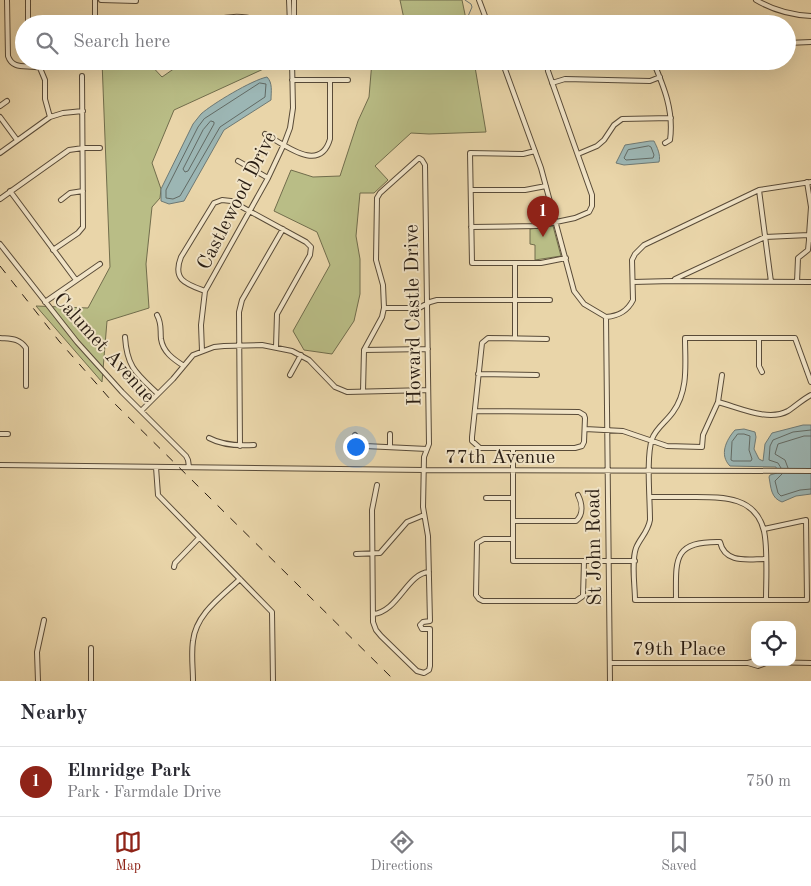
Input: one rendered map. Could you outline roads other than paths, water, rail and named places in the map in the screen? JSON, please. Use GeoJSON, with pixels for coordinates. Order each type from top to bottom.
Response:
{"type":"FeatureCollection","features":[{"type":"Feature","properties":{"kind":"street"},"geometry":{"type":"LineString","coordinates":[[7,0],[8,56],[10,62],[15,66]]}},
{"type":"Feature","properties":{"kind":"street"},"geometry":{"type":"LineString","coordinates":[[28,0],[28,15]]}},
{"type":"Feature","properties":{"kind":"street"},"geometry":{"type":"LineString","coordinates":[[95,0],[95,15]]}},
{"type":"Feature","properties":{"kind":"street"},"geometry":{"type":"LineString","coordinates":[[101,0],[136,1]]}},
{"type":"Feature","properties":{"kind":"street"},"geometry":{"type":"LineString","coordinates":[[289,0],[290,15]]}},
{"type":"Feature","properties":{"kind":"street"},"geometry":{"type":"LineString","coordinates":[[294,0],[294,15]]}},
{"type":"Feature","properties":{"kind":"street"},"geometry":{"type":"LineString","coordinates":[[479,0],[485,15]]}},
{"type":"Feature","properties":{"kind":"street"},"geometry":{"type":"LineString","coordinates":[[756,0],[769,8],[787,13],[811,16]]}},
{"type":"Feature","properties":{"kind":"street"},"geometry":{"type":"LineString","coordinates":[[796,43],[811,42]]}},
{"type":"Feature","properties":{"kind":"street"},"geometry":{"type":"LineString","coordinates":[[41,70],[45,80],[45,99],[50,116]]}},
{"type":"Feature","properties":{"kind":"street","name":"Castlewood Drive"},"geometry":{"type":"LineString","coordinates":[[202,351],[201,325],[205,292],[251,211],[290,128],[293,108],[292,70]]}},
{"type":"Feature","properties":{"kind":"street"},"geometry":{"type":"LineString","coordinates":[[505,70],[546,186],[574,291],[584,304],[606,318],[618,315],[633,300],[632,260],[644,245],[759,190],[809,182],[811,207],[810,238],[808,250],[798,258],[797,282]]}},
{"type":"Feature","properties":{"kind":"street"},"geometry":{"type":"LineString","coordinates":[[471,227],[528,227],[575,218],[589,212],[593,202],[549,70]]}},
{"type":"Feature","properties":{"kind":"street"},"geometry":{"type":"LineString","coordinates":[[656,70],[668,100],[671,118],[670,140],[665,143]]}},
{"type":"Feature","properties":{"kind":"street"},"geometry":{"type":"LineString","coordinates":[[53,250],[78,233],[82,226],[82,76]]}},
{"type":"Feature","properties":{"kind":"street"},"geometry":{"type":"LineString","coordinates":[[552,83],[565,79],[650,81],[660,77]]}},
{"type":"Feature","properties":{"kind":"street"},"geometry":{"type":"LineString","coordinates":[[292,80],[348,80]]}},
{"type":"Feature","properties":{"kind":"street"},"geometry":{"type":"LineString","coordinates":[[265,134],[302,154],[318,156],[324,152],[330,139],[330,80]]}},
{"type":"Feature","properties":{"kind":"street"},"geometry":{"type":"LineString","coordinates":[[0,106],[7,102]]}},
{"type":"Feature","properties":{"kind":"street"},"geometry":{"type":"LineString","coordinates":[[0,153],[50,116],[63,112],[82,111]]}},
{"type":"Feature","properties":{"kind":"street"},"geometry":{"type":"LineString","coordinates":[[0,117],[17,140]]}},
{"type":"Feature","properties":{"kind":"street"},"geometry":{"type":"LineString","coordinates":[[578,154],[597,146],[604,140],[614,125],[622,119],[671,118]]}},
{"type":"Feature","properties":{"kind":"street"},"geometry":{"type":"LineString","coordinates":[[0,199],[69,150],[100,148]]}},
{"type":"Feature","properties":{"kind":"street"},"geometry":{"type":"LineString","coordinates":[[535,151],[523,154],[470,153],[472,264],[541,263],[566,258]]}},
{"type":"Feature","properties":{"kind":"street","name":"Howard Castle Drive"},"geometry":{"type":"LineString","coordinates":[[384,308],[383,285],[376,260],[377,198],[380,192],[419,158],[425,165],[429,444],[424,457],[424,515],[428,536],[430,621]]}},
{"type":"Feature","properties":{"kind":"street"},"geometry":{"type":"LineString","coordinates":[[238,161],[268,178]]}},
{"type":"Feature","properties":{"kind":"street"},"geometry":{"type":"LineString","coordinates":[[471,190],[525,190],[546,186]]}},
{"type":"Feature","properties":{"kind":"street"},"geometry":{"type":"LineString","coordinates":[[759,190],[771,282]]}},
{"type":"Feature","properties":{"kind":"street"},"geometry":{"type":"LineString","coordinates":[[10,191],[76,280]]}},
{"type":"Feature","properties":{"kind":"street"},"geometry":{"type":"LineString","coordinates":[[61,200],[70,193],[82,191]]}},
{"type":"Feature","properties":{"kind":"street"},"geometry":{"type":"LineString","coordinates":[[205,292],[188,285],[181,279],[178,265],[214,203],[222,200],[231,201],[306,242],[311,247],[310,254],[277,314],[276,347]]}},
{"type":"Feature","properties":{"kind":"street"},"geometry":{"type":"LineString","coordinates":[[240,446],[239,312],[242,300],[282,229]]}},
{"type":"Feature","properties":{"kind":"street"},"geometry":{"type":"LineString","coordinates":[[672,281],[765,236],[810,238]]}},
{"type":"Feature","properties":{"kind":"street","name":"Calumet Avenue"},"geometry":{"type":"LineString","coordinates":[[0,244],[77,342],[186,456],[189,467]]}},
{"type":"Feature","properties":{"kind":"street"},"geometry":{"type":"LineString","coordinates":[[45,302],[100,264]]}},
{"type":"Feature","properties":{"kind":"street"},"geometry":{"type":"LineString","coordinates":[[516,264],[516,338]]}},
{"type":"Feature","properties":{"kind":"street"},"geometry":{"type":"LineString","coordinates":[[633,282],[811,282]]}},
{"type":"Feature","properties":{"kind":"street"},"geometry":{"type":"LineString","coordinates":[[363,391],[364,350],[382,317],[384,308],[415,308],[437,300],[550,300]]}},
{"type":"Feature","properties":{"kind":"street"},"geometry":{"type":"LineString","coordinates":[[157,315],[161,322],[161,338],[164,348],[170,356],[184,366]]}},
{"type":"Feature","properties":{"kind":"street","name":"St John Road"},"geometry":{"type":"LineString","coordinates":[[606,318],[610,681]]}},
{"type":"Feature","properties":{"kind":"street"},"geometry":{"type":"LineString","coordinates":[[125,337],[129,362],[134,370],[158,394]]}},
{"type":"Feature","properties":{"kind":"street"},"geometry":{"type":"LineString","coordinates":[[0,338],[16,339],[26,348],[26,386]]}},
{"type":"Feature","properties":{"kind":"street"},"geometry":{"type":"LineString","coordinates":[[474,411],[579,412],[584,415],[584,442],[582,446],[579,448],[480,448],[472,441],[474,411],[482,343],[488,338],[547,339]]}},
{"type":"Feature","properties":{"kind":"street"},"geometry":{"type":"LineString","coordinates":[[764,529],[806,520],[807,600],[635,600],[634,561],[636,548],[649,526],[651,440],[656,430],[672,413],[683,391],[685,338],[795,338],[811,382]]}},
{"type":"Feature","properties":{"kind":"street"},"geometry":{"type":"LineString","coordinates":[[758,338],[759,366],[762,372]]}},
{"type":"Feature","properties":{"kind":"street"},"geometry":{"type":"LineString","coordinates":[[141,411],[193,355],[224,346],[276,347],[292,351],[301,355],[318,369],[334,387],[348,392],[428,390]]}},
{"type":"Feature","properties":{"kind":"street"},"geometry":{"type":"LineString","coordinates":[[364,350],[428,349]]}},
{"type":"Feature","properties":{"kind":"street"},"geometry":{"type":"LineString","coordinates":[[290,375],[301,355]]}},
{"type":"Feature","properties":{"kind":"street"},"geometry":{"type":"LineString","coordinates":[[478,374],[537,375]]}},
{"type":"Feature","properties":{"kind":"street"},"geometry":{"type":"LineString","coordinates":[[584,429],[623,431],[674,447],[702,447],[703,435],[718,402],[722,374]]}},
{"type":"Feature","properties":{"kind":"street"},"geometry":{"type":"LineString","coordinates":[[718,402],[773,415],[789,410],[811,395]]}},
{"type":"Feature","properties":{"kind":"street"},"geometry":{"type":"LineString","coordinates":[[0,434],[8,434]]}},
{"type":"Feature","properties":{"kind":"street"},"geometry":{"type":"LineString","coordinates":[[390,434],[390,447]]}},
{"type":"Feature","properties":{"kind":"street"},"geometry":{"type":"LineString","coordinates":[[356,435],[365,446],[427,449]]}},
{"type":"Feature","properties":{"kind":"street"},"geometry":{"type":"LineString","coordinates":[[209,438],[216,442],[240,446],[254,445]]}},
{"type":"Feature","properties":{"kind":"street"},"geometry":{"type":"LineString","coordinates":[[513,448],[513,561],[634,561]]}},
{"type":"Feature","properties":{"kind":"street","name":"77th Avenue"},"geometry":{"type":"LineString","coordinates":[[0,465],[424,470],[811,471]]}},
{"type":"Feature","properties":{"kind":"street"},"geometry":{"type":"LineString","coordinates":[[156,467],[158,495],[269,608],[273,618],[273,681]]}},
{"type":"Feature","properties":{"kind":"street"},"geometry":{"type":"LineString","coordinates":[[377,485],[372,510],[373,622],[376,630],[417,671],[422,673],[426,672],[430,666],[430,629],[430,621],[423,622],[420,625],[422,629],[430,629]]}},
{"type":"Feature","properties":{"kind":"street"},"geometry":{"type":"LineString","coordinates":[[513,521],[576,521],[581,514],[581,502],[578,495]]}},
{"type":"Feature","properties":{"kind":"street"},"geometry":{"type":"LineString","coordinates":[[650,497],[724,497],[733,499],[752,510],[759,518],[764,529],[766,600]]}},
{"type":"Feature","properties":{"kind":"street"},"geometry":{"type":"LineString","coordinates":[[486,498],[513,498]]}},
{"type":"Feature","properties":{"kind":"street"},"geometry":{"type":"LineString","coordinates":[[356,554],[373,554],[383,550],[407,522],[424,515]]}},
{"type":"Feature","properties":{"kind":"street"},"geometry":{"type":"LineString","coordinates":[[174,567],[175,563],[199,538]]}},
{"type":"Feature","properties":{"kind":"street"},"geometry":{"type":"LineString","coordinates":[[513,539],[484,539],[477,543],[476,595],[479,599],[483,601],[576,601],[583,596],[584,561]]}},
{"type":"Feature","properties":{"kind":"street"},"geometry":{"type":"LineString","coordinates":[[676,600],[676,568],[683,551],[691,545],[702,542],[720,542],[723,550],[736,559],[765,559]]}},
{"type":"Feature","properties":{"kind":"street"},"geometry":{"type":"LineString","coordinates":[[373,614],[387,610],[419,576],[429,572]]}},
{"type":"Feature","properties":{"kind":"street"},"geometry":{"type":"LineString","coordinates":[[193,681],[193,641],[199,621],[205,612],[240,579]]}},
{"type":"Feature","properties":{"kind":"street"},"geometry":{"type":"LineString","coordinates":[[38,681],[37,652],[44,620]]}},
{"type":"Feature","properties":{"kind":"street"},"geometry":{"type":"LineString","coordinates":[[91,648],[91,681]]}},
{"type":"Feature","properties":{"kind":"street","name":"79th Place"},"geometry":{"type":"LineString","coordinates":[[610,663],[751,662]]}},
{"type":"Feature","properties":{"kind":"street","name":"79th Place"},"geometry":{"type":"LineString","coordinates":[[796,663],[811,663]]}},
{"type":"Feature","properties":{"kind":"water"},"geometry":{"type":"Polygon","coordinates":[[[267,77],[271,85],[271,100],[224,130],[184,201],[169,204],[161,201],[161,189],[193,124],[200,115],[232,93],[267,77]]]}},
{"type":"Feature","properties":{"kind":"water"},"geometry":{"type":"Polygon","coordinates":[[[654,141],[659,154],[659,162],[624,165],[616,163],[625,145],[654,141]]]}},
{"type":"Feature","properties":{"kind":"water"},"geometry":{"type":"Polygon","coordinates":[[[803,425],[811,425],[811,494],[796,496],[782,502],[776,498],[770,485],[769,477],[777,473],[776,467],[730,466],[727,462],[724,452],[725,448],[735,430],[744,429],[755,432],[754,449],[759,459],[763,461],[765,444],[772,433],[803,425]]]}},
{"type":"Feature","properties":{"kind":"waterway"},"geometry":{"type":"LineString","coordinates":[[465,0],[472,7],[469,15]]}},
{"type":"Feature","properties":{"kind":"railway"},"geometry":{"type":"LineString","coordinates":[[0,266],[59,341],[110,399],[395,681]]}},
{"type":"Feature","properties":{"kind":"place","name":"Elmridge Park"},"geometry":{"type":"Point","coordinates":[543,237]}}]}
